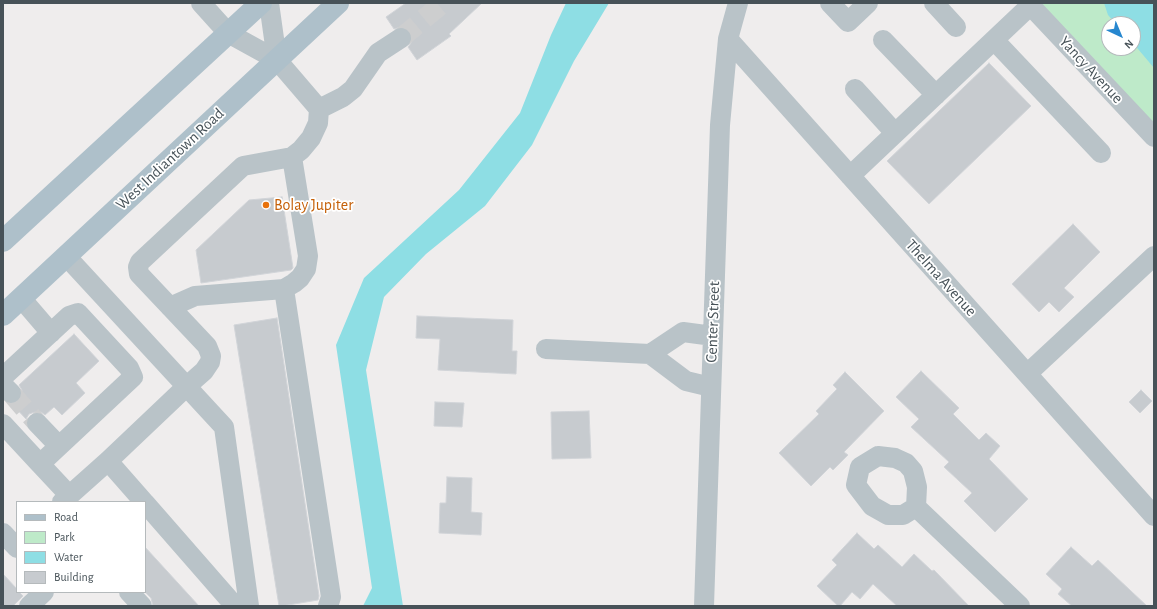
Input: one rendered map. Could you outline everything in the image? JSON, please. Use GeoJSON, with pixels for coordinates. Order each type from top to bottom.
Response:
{"type":"FeatureCollection","features":[{"type":"Feature","properties":{"kind":"main road"},"geometry":{"type":"LineString","coordinates":[[3,241],[261,3]]}},
{"type":"Feature","properties":{"kind":"main road","name":"West Indiantown Road"},"geometry":{"type":"LineString","coordinates":[[3,315],[338,3]]}},
{"type":"Feature","properties":{"kind":"street"},"geometry":{"type":"LineString","coordinates":[[3,424],[40,464],[66,499],[186,386],[204,371],[210,362],[211,356],[207,346],[139,274],[138,268],[140,262],[243,166],[292,158],[311,138],[318,123],[319,109],[277,60],[228,33],[201,3]]}},
{"type":"Feature","properties":{"kind":"street"},"geometry":{"type":"LineString","coordinates":[[269,3],[277,60]]}},
{"type":"Feature","properties":{"kind":"street","name":"Center Street"},"geometry":{"type":"LineString","coordinates":[[724,3],[728,39]]}},
{"type":"Feature","properties":{"kind":"street","name":"Center Street"},"geometry":{"type":"LineString","coordinates":[[704,606],[720,125],[728,39],[738,3]]}},
{"type":"Feature","properties":{"kind":"street"},"geometry":{"type":"LineString","coordinates":[[830,3],[848,22],[868,3]]}},
{"type":"Feature","properties":{"kind":"street"},"geometry":{"type":"LineString","coordinates":[[934,3],[956,27]]}},
{"type":"Feature","properties":{"kind":"street"},"geometry":{"type":"LineString","coordinates":[[850,176],[1030,4]]}},
{"type":"Feature","properties":{"kind":"street","name":"Yancy Avenue"},"geometry":{"type":"LineString","coordinates":[[1030,4],[1154,137]]}},
{"type":"Feature","properties":{"kind":"street"},"geometry":{"type":"LineString","coordinates":[[319,109],[343,97],[353,89],[378,53],[401,38]]}},
{"type":"Feature","properties":{"kind":"street","name":"Thelma Avenue"},"geometry":{"type":"LineString","coordinates":[[728,39],[1154,516]]}},
{"type":"Feature","properties":{"kind":"street"},"geometry":{"type":"LineString","coordinates":[[883,40],[936,95]]}},
{"type":"Feature","properties":{"kind":"street"},"geometry":{"type":"LineString","coordinates":[[994,40],[1101,153]]}},
{"type":"Feature","properties":{"kind":"street"},"geometry":{"type":"LineString","coordinates":[[855,89],[895,134]]}},
{"type":"Feature","properties":{"kind":"street"},"geometry":{"type":"LineString","coordinates":[[170,307],[195,296],[284,289],[300,278],[306,269],[308,256],[292,158]]}},
{"type":"Feature","properties":{"kind":"street"},"geometry":{"type":"LineString","coordinates":[[66,256],[224,427],[249,606]]}},
{"type":"Feature","properties":{"kind":"street"},"geometry":{"type":"LineString","coordinates":[[1027,374],[1154,256]]}},
{"type":"Feature","properties":{"kind":"street"},"geometry":{"type":"LineString","coordinates":[[284,289],[331,596],[328,606]]}},
{"type":"Feature","properties":{"kind":"street"},"geometry":{"type":"LineString","coordinates":[[21,298],[51,333]]}},
{"type":"Feature","properties":{"kind":"street"},"geometry":{"type":"LineString","coordinates":[[6,385],[51,333],[69,316],[78,313],[129,368],[133,377],[40,464]]}},
{"type":"Feature","properties":{"kind":"street"},"geometry":{"type":"LineString","coordinates":[[650,354],[683,332],[713,336]]}},
{"type":"Feature","properties":{"kind":"street"},"geometry":{"type":"LineString","coordinates":[[546,349],[650,354],[686,381],[711,388]]}},
{"type":"Feature","properties":{"kind":"street"},"geometry":{"type":"LineString","coordinates":[[37,423],[59,446]]}},
{"type":"Feature","properties":{"kind":"street"},"geometry":{"type":"LineString","coordinates":[[108,461],[142,501]]}},
{"type":"Feature","properties":{"kind":"street"},"geometry":{"type":"LineString","coordinates":[[146,505],[234,606]]}},
{"type":"Feature","properties":{"kind":"street"},"geometry":{"type":"LineString","coordinates":[[916,507],[1020,606]]}},
{"type":"Feature","properties":{"kind":"street"},"geometry":{"type":"LineString","coordinates":[[29,606],[43,593]]}},
{"type":"Feature","properties":{"kind":"street"},"geometry":{"type":"LineString","coordinates":[[130,593],[142,606]]}},
{"type":"Feature","properties":{"kind":"green space"},"geometry":{"type":"Polygon","coordinates":[[[1039,3],[1154,3],[1154,127],[1039,3]]]}},
{"type":"Feature","properties":{"kind":"water"},"geometry":{"type":"Polygon","coordinates":[[[566,3],[609,3],[574,61],[532,145],[485,206],[426,254],[384,297],[366,370],[403,606],[363,606],[372,588],[336,345],[364,278],[459,190],[520,113],[551,35],[566,3]]]}},
{"type":"Feature","properties":{"kind":"water"},"geometry":{"type":"Polygon","coordinates":[[[1104,3],[1154,3],[1154,68],[1141,53],[1141,16],[1108,15],[1104,3]]]}},
{"type":"Feature","properties":{"kind":"building"},"geometry":{"type":"Polygon","coordinates":[[[406,3],[482,3],[449,34],[451,36],[417,60],[408,47],[412,38],[410,31],[401,27],[394,29],[386,17],[406,3]]]}},
{"type":"Feature","properties":{"kind":"building"},"geometry":{"type":"Polygon","coordinates":[[[989,63],[1031,106],[929,204],[887,161],[989,63]]]}},
{"type":"Feature","properties":{"kind":"building"},"geometry":{"type":"Polygon","coordinates":[[[282,197],[293,268],[291,270],[201,283],[196,250],[249,200],[282,197]]]}},
{"type":"Feature","properties":{"kind":"building"},"geometry":{"type":"Polygon","coordinates":[[[1073,224],[1100,252],[1064,288],[1074,297],[1059,312],[1049,302],[1039,312],[1012,284],[1073,224]]]}},
{"type":"Feature","properties":{"kind":"building"},"geometry":{"type":"Polygon","coordinates":[[[417,316],[513,320],[512,351],[517,351],[516,374],[438,370],[440,339],[416,338],[417,316]]]}},
{"type":"Feature","properties":{"kind":"building"},"geometry":{"type":"Polygon","coordinates":[[[277,318],[319,596],[318,600],[282,606],[279,606],[234,325],[277,318]]]}},
{"type":"Feature","properties":{"kind":"building"},"geometry":{"type":"Polygon","coordinates":[[[74,334],[99,361],[76,383],[85,393],[62,415],[54,407],[45,415],[41,412],[35,412],[29,414],[26,419],[12,404],[19,401],[22,396],[22,390],[19,385],[74,334]]]}},
{"type":"Feature","properties":{"kind":"building"},"geometry":{"type":"Polygon","coordinates":[[[921,371],[959,408],[953,414],[979,440],[986,433],[1000,446],[989,459],[1028,499],[995,532],[964,501],[972,493],[944,467],[949,462],[911,427],[919,419],[896,397],[921,371]]]}},
{"type":"Feature","properties":{"kind":"building"},"geometry":{"type":"Polygon","coordinates":[[[845,372],[884,411],[844,452],[848,455],[833,470],[830,467],[811,486],[779,453],[819,414],[816,411],[837,389],[833,385],[845,372]]]}},
{"type":"Feature","properties":{"kind":"building"},"geometry":{"type":"Polygon","coordinates":[[[1141,390],[1152,401],[1140,413],[1129,402],[1141,390]]]}},
{"type":"Feature","properties":{"kind":"building"},"geometry":{"type":"Polygon","coordinates":[[[435,402],[464,403],[462,427],[434,426],[435,402]]]}},
{"type":"Feature","properties":{"kind":"building"},"geometry":{"type":"Polygon","coordinates":[[[589,411],[591,458],[552,459],[551,412],[589,411]]]}},
{"type":"Feature","properties":{"kind":"building"},"geometry":{"type":"Polygon","coordinates":[[[447,477],[472,478],[471,512],[482,513],[481,535],[439,533],[440,503],[446,503],[447,477]]]}},
{"type":"Feature","properties":{"kind":"building"},"geometry":{"type":"Polygon","coordinates":[[[857,533],[874,549],[878,545],[902,567],[914,554],[932,571],[934,570],[969,606],[897,606],[873,584],[860,599],[852,592],[840,606],[838,606],[817,586],[837,565],[832,560],[857,533]]]}},
{"type":"Feature","properties":{"kind":"building"},"geometry":{"type":"Polygon","coordinates":[[[1071,547],[1092,566],[1098,560],[1147,606],[1072,606],[1058,594],[1062,589],[1046,574],[1071,547]]]}},
{"type":"Feature","properties":{"kind":"building"},"geometry":{"type":"Polygon","coordinates":[[[146,548],[199,606],[153,606],[151,598],[146,593],[146,548]]]}},
{"type":"Feature","properties":{"kind":"building"},"geometry":{"type":"Polygon","coordinates":[[[3,574],[16,588],[16,593],[20,593],[23,596],[13,606],[3,606],[3,574]]]}},
{"type":"Feature","properties":{"kind":"tunnel"},"geometry":{"type":"LineString","coordinates":[[401,38],[443,3]]}},
{"type":"Feature","properties":{"kind":"tunnel"},"geometry":{"type":"LineString","coordinates":[[11,393],[37,423]]}},
{"type":"Feature","properties":{"kind":"place","name":"Bolay Jupiter"},"geometry":{"type":"Point","coordinates":[266,205]}}]}
